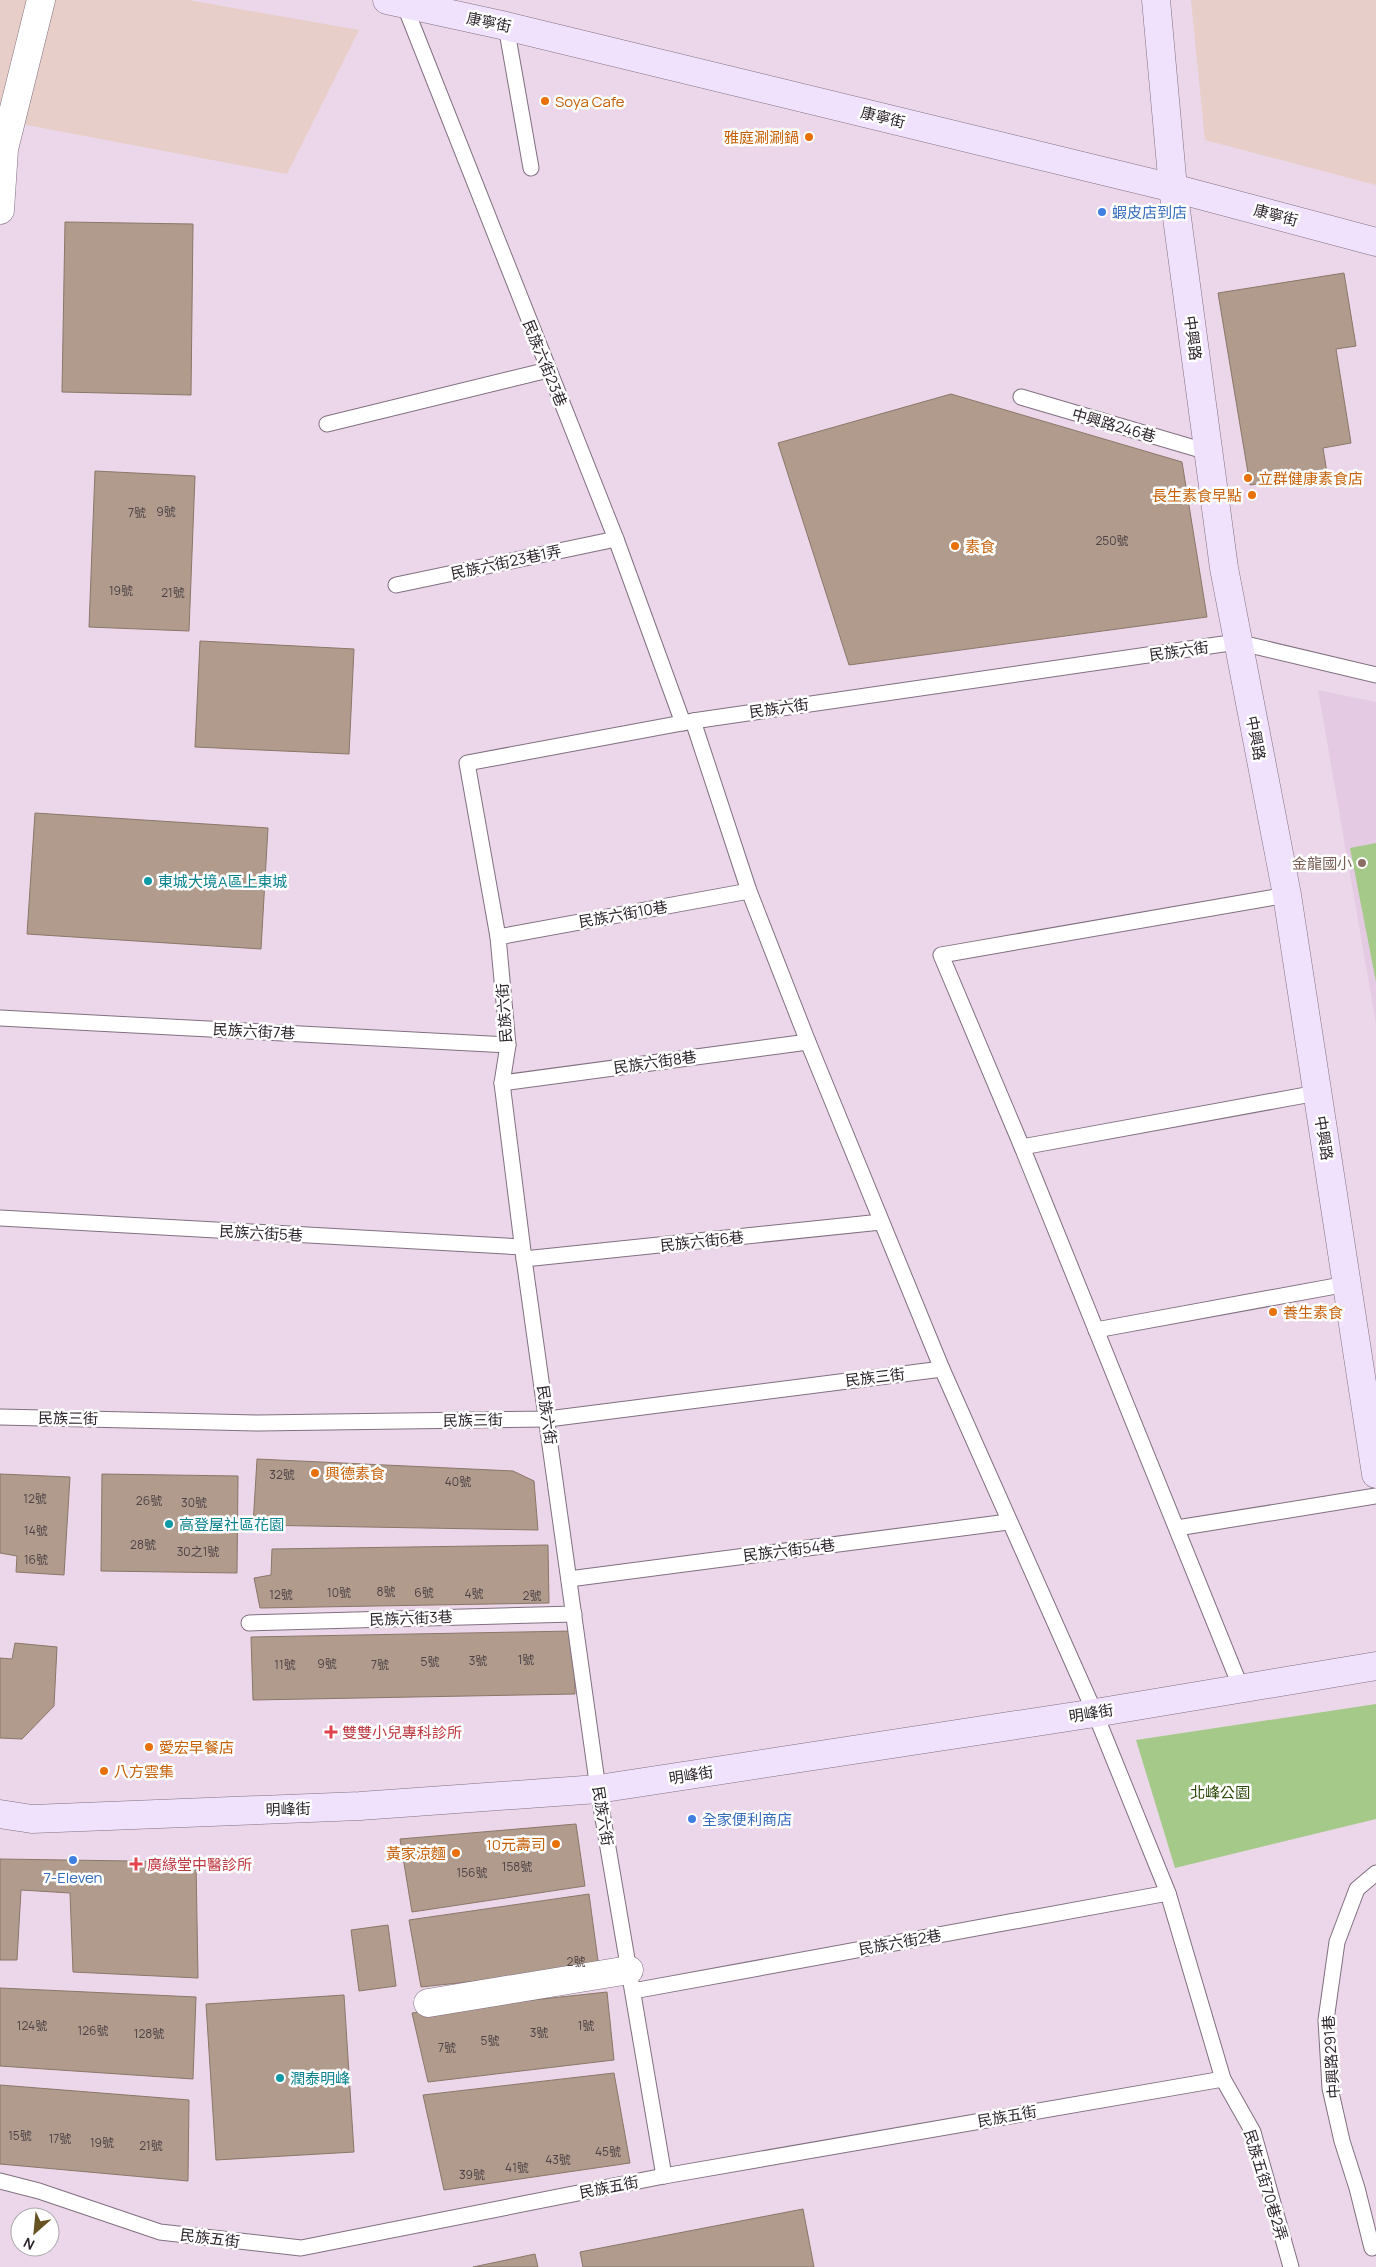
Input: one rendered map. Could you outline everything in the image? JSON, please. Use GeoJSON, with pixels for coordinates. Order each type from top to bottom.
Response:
{"type":"FeatureCollection","features":[{"type":"Feature","properties":{"kind":"street"},"geometry":{"type":"LineString","coordinates":[[0,210],[4,149],[41,0]]}},
{"type":"Feature","properties":{"kind":"street","name":"中興路"},"geometry":{"type":"LineString","coordinates":[[1156,0],[1173,188],[1224,568],[1287,895],[1376,1474]]}},
{"type":"Feature","properties":{"kind":"street","name":"康寧街"},"geometry":{"type":"LineString","coordinates":[[395,2],[506,26],[1173,188],[1376,242]]}},
{"type":"Feature","properties":{"kind":"street","name":"明峰街"},"geometry":{"type":"LineString","coordinates":[[0,1814],[32,1818],[360,1806],[598,1790],[1094,1713],[1376,1666]]}},
{"type":"Feature","properties":{"kind":"street"},"geometry":{"type":"LineString","coordinates":[[428,2003],[631,1981]]}},
{"type":"Feature","properties":{"kind":"lane","name":"民族六街23巷"},"geometry":{"type":"LineString","coordinates":[[395,2],[616,539],[688,722],[748,891],[881,1222],[942,1368]]}},
{"type":"Feature","properties":{"kind":"lane"},"geometry":{"type":"LineString","coordinates":[[506,26],[531,168]]}},
{"type":"Feature","properties":{"kind":"lane"},"geometry":{"type":"LineString","coordinates":[[327,424],[548,370]]}},
{"type":"Feature","properties":{"kind":"lane","name":"中興路246巷"},"geometry":{"type":"LineString","coordinates":[[1021,397],[1208,452]]}},
{"type":"Feature","properties":{"kind":"lane","name":"民族六街23巷1弄"},"geometry":{"type":"LineString","coordinates":[[396,586],[616,539]]}},
{"type":"Feature","properties":{"kind":"lane","name":"民族六街"},"geometry":{"type":"LineString","coordinates":[[664,2176],[598,1790],[548,1419],[523,1253],[502,1083],[508,1044],[498,937],[467,763],[688,722],[1237,642],[1376,675]]}},
{"type":"Feature","properties":{"kind":"lane","name":"民族六街10巷"},"geometry":{"type":"LineString","coordinates":[[498,937],[748,891]]}},
{"type":"Feature","properties":{"kind":"lane"},"geometry":{"type":"LineString","coordinates":[[1241,1688],[1022,1147],[941,955],[1287,895]]}},
{"type":"Feature","properties":{"kind":"lane","name":"民族六街7巷"},"geometry":{"type":"LineString","coordinates":[[0,1018],[508,1044]]}},
{"type":"Feature","properties":{"kind":"lane","name":"民族六街8巷"},"geometry":{"type":"LineString","coordinates":[[502,1083],[808,1042]]}},
{"type":"Feature","properties":{"kind":"lane"},"geometry":{"type":"LineString","coordinates":[[1022,1147],[1317,1093]]}},
{"type":"Feature","properties":{"kind":"lane","name":"民族六街5巷"},"geometry":{"type":"LineString","coordinates":[[0,1218],[523,1253]]}},
{"type":"Feature","properties":{"kind":"lane","name":"民族六街6巷"},"geometry":{"type":"LineString","coordinates":[[523,1253],[881,1222]]}},
{"type":"Feature","properties":{"kind":"lane"},"geometry":{"type":"LineString","coordinates":[[1096,1330],[1347,1284]]}},
{"type":"Feature","properties":{"kind":"lane","name":"民族三街"},"geometry":{"type":"LineString","coordinates":[[0,1417],[258,1423],[548,1419],[942,1368]]}},
{"type":"Feature","properties":{"kind":"lane","name":"民族五街70巷2弄"},"geometry":{"type":"LineString","coordinates":[[942,1368],[1008,1522],[1094,1713],[1168,1893],[1223,2079],[1253,2132],[1291,2267]]}},
{"type":"Feature","properties":{"kind":"lane"},"geometry":{"type":"LineString","coordinates":[[1177,1528],[1376,1496]]}},
{"type":"Feature","properties":{"kind":"lane","name":"民族六街54巷"},"geometry":{"type":"LineString","coordinates":[[569,1579],[1008,1522]]}},
{"type":"Feature","properties":{"kind":"lane","name":"民族六街3巷"},"geometry":{"type":"LineString","coordinates":[[249,1622],[574,1614]]}},
{"type":"Feature","properties":{"kind":"lane","name":"中興路291巷"},"geometry":{"type":"LineString","coordinates":[[1372,2248],[1357,2188],[1342,2141],[1330,2088],[1326,2020],[1338,1942],[1358,1890],[1376,1873]]}},
{"type":"Feature","properties":{"kind":"lane","name":"民族六街2巷"},"geometry":{"type":"LineString","coordinates":[[631,1981],[1168,1893]]}},
{"type":"Feature","properties":{"kind":"lane","name":"民族五街"},"geometry":{"type":"LineString","coordinates":[[0,2181],[39,2191],[160,2232],[301,2248],[664,2176],[1223,2079]]}},
{"type":"Feature","properties":{"kind":"shaded area"},"geometry":{"type":"Polygon","coordinates":[[[0,0],[188,0],[359,30],[287,174],[0,120],[0,0]]]}},
{"type":"Feature","properties":{"kind":"shaded area"},"geometry":{"type":"Polygon","coordinates":[[[1191,0],[1376,0],[1376,185],[1205,140],[1191,0]]]}},
{"type":"Feature","properties":{"kind":"shaded area","name":"金龍國小"},"geometry":{"type":"Polygon","coordinates":[[[1318,690],[1376,702],[1376,1024],[1318,690]]]}},
{"type":"Feature","properties":{"kind":"green space"},"geometry":{"type":"Polygon","coordinates":[[[1376,843],[1376,982],[1350,848],[1376,843]]]}},
{"type":"Feature","properties":{"kind":"green space","name":"北峰公園"},"geometry":{"type":"Polygon","coordinates":[[[1376,1704],[1376,1819],[1175,1868],[1136,1740],[1376,1704]]]}},
{"type":"Feature","properties":{"kind":"building"},"geometry":{"type":"Polygon","coordinates":[[[65,222],[193,224],[191,395],[62,392],[65,222]]]}},
{"type":"Feature","properties":{"kind":"building"},"geometry":{"type":"Polygon","coordinates":[[[1344,273],[1356,346],[1336,349],[1351,443],[1323,448],[1327,473],[1250,485],[1218,293],[1344,273]]]}},
{"type":"Feature","properties":{"kind":"building"},"geometry":{"type":"Polygon","coordinates":[[[951,394],[1182,462],[1207,617],[849,665],[778,443],[951,394]]]}},
{"type":"Feature","properties":{"kind":"building"},"geometry":{"type":"Polygon","coordinates":[[[95,471],[195,476],[189,631],[89,627],[95,471]]]}},
{"type":"Feature","properties":{"kind":"building"},"geometry":{"type":"Polygon","coordinates":[[[200,641],[354,649],[349,754],[195,747],[200,641]]]}},
{"type":"Feature","properties":{"kind":"building","name":"東城大境A區上東城"},"geometry":{"type":"Polygon","coordinates":[[[35,813],[268,828],[261,949],[27,934],[35,813]]]}},
{"type":"Feature","properties":{"kind":"building"},"geometry":{"type":"Polygon","coordinates":[[[257,1459],[513,1471],[534,1481],[538,1530],[253,1525],[257,1459]]]}},
{"type":"Feature","properties":{"kind":"building"},"geometry":{"type":"Polygon","coordinates":[[[0,1474],[70,1477],[64,1575],[16,1572],[17,1556],[0,1553],[0,1474]]]}},
{"type":"Feature","properties":{"kind":"building","name":"高登屋社區花園"},"geometry":{"type":"Polygon","coordinates":[[[102,1474],[238,1476],[237,1573],[101,1571],[102,1474]]]}},
{"type":"Feature","properties":{"kind":"building"},"geometry":{"type":"Polygon","coordinates":[[[548,1545],[549,1603],[260,1608],[254,1578],[271,1575],[272,1549],[548,1545]]]}},
{"type":"Feature","properties":{"kind":"building"},"geometry":{"type":"Polygon","coordinates":[[[574,1631],[575,1694],[253,1700],[251,1637],[574,1631]]]}},
{"type":"Feature","properties":{"kind":"building"},"geometry":{"type":"Polygon","coordinates":[[[15,1643],[57,1647],[54,1706],[22,1739],[0,1738],[0,1658],[12,1659],[15,1643]]]}},
{"type":"Feature","properties":{"kind":"building"},"geometry":{"type":"Polygon","coordinates":[[[576,1824],[585,1886],[412,1912],[400,1839],[576,1824]]]}},
{"type":"Feature","properties":{"kind":"building"},"geometry":{"type":"Polygon","coordinates":[[[0,1859],[196,1862],[198,1978],[73,1972],[70,1893],[21,1890],[17,1960],[0,1960],[0,1859]]]}},
{"type":"Feature","properties":{"kind":"building"},"geometry":{"type":"Polygon","coordinates":[[[589,1894],[599,1968],[421,1987],[409,1920],[589,1894]]]}},
{"type":"Feature","properties":{"kind":"building"},"geometry":{"type":"Polygon","coordinates":[[[388,1925],[396,1986],[359,1991],[351,1930],[388,1925]]]}},
{"type":"Feature","properties":{"kind":"building"},"geometry":{"type":"Polygon","coordinates":[[[0,1988],[196,1997],[193,2079],[0,2066],[0,1988]]]}},
{"type":"Feature","properties":{"kind":"building"},"geometry":{"type":"Polygon","coordinates":[[[607,1992],[614,2060],[428,2082],[412,2013],[607,1992]]]}},
{"type":"Feature","properties":{"kind":"building","name":"潤泰明峰"},"geometry":{"type":"Polygon","coordinates":[[[344,1995],[354,2152],[216,2160],[206,2004],[344,1995]]]}},
{"type":"Feature","properties":{"kind":"building"},"geometry":{"type":"Polygon","coordinates":[[[614,2073],[630,2163],[444,2190],[423,2095],[614,2073]]]}},
{"type":"Feature","properties":{"kind":"building"},"geometry":{"type":"Polygon","coordinates":[[[0,2085],[189,2100],[188,2181],[0,2164],[0,2085]]]}},
{"type":"Feature","properties":{"kind":"building"},"geometry":{"type":"Polygon","coordinates":[[[803,2209],[814,2267],[583,2267],[580,2252],[803,2209]]]}},
{"type":"Feature","properties":{"kind":"building"},"geometry":{"type":"Polygon","coordinates":[[[535,2254],[538,2267],[473,2267],[535,2254]]]}},
{"type":"Feature","properties":{"kind":"place","name":"Soya Cafe"},"geometry":{"type":"Point","coordinates":[545,101]}},
{"type":"Feature","properties":{"kind":"place","name":"雅庭涮涮鍋"},"geometry":{"type":"Point","coordinates":[809,137]}},
{"type":"Feature","properties":{"kind":"place","name":"蝦皮店到店"},"geometry":{"type":"Point","coordinates":[1102,212]}},
{"type":"Feature","properties":{"kind":"place","name":"立群健康素食店"},"geometry":{"type":"Point","coordinates":[1248,478]}},
{"type":"Feature","properties":{"kind":"place","name":"長生素食早點"},"geometry":{"type":"Point","coordinates":[1252,495]}},
{"type":"Feature","properties":{"kind":"place","name":"素食"},"geometry":{"type":"Point","coordinates":[955,546]}},
{"type":"Feature","properties":{"kind":"place","name":"金龍國小"},"geometry":{"type":"Point","coordinates":[1362,863]}},
{"type":"Feature","properties":{"kind":"place","name":"東城大境A區上東城"},"geometry":{"type":"Point","coordinates":[148,881]}},
{"type":"Feature","properties":{"kind":"place","name":"養生素食"},"geometry":{"type":"Point","coordinates":[1273,1312]}},
{"type":"Feature","properties":{"kind":"place","name":"興德素食"},"geometry":{"type":"Point","coordinates":[315,1473]}},
{"type":"Feature","properties":{"kind":"place","name":"高登屋社區花園"},"geometry":{"type":"Point","coordinates":[169,1524]}},
{"type":"Feature","properties":{"kind":"place","name":"雙雙小兒專科診所"},"geometry":{"type":"Point","coordinates":[331,1732]}},
{"type":"Feature","properties":{"kind":"place","name":"愛宏早餐店"},"geometry":{"type":"Point","coordinates":[149,1747]}},
{"type":"Feature","properties":{"kind":"place","name":"八方雲集"},"geometry":{"type":"Point","coordinates":[104,1771]}},
{"type":"Feature","properties":{"kind":"place","name":"全家便利商店"},"geometry":{"type":"Point","coordinates":[692,1819]}},
{"type":"Feature","properties":{"kind":"place","name":"10元壽司"},"geometry":{"type":"Point","coordinates":[556,1844]}},
{"type":"Feature","properties":{"kind":"place","name":"黃家涼麵"},"geometry":{"type":"Point","coordinates":[456,1853]}},
{"type":"Feature","properties":{"kind":"place","name":"7-Eleven"},"geometry":{"type":"Point","coordinates":[73,1860]}},
{"type":"Feature","properties":{"kind":"place","name":"廣緣堂中醫診所"},"geometry":{"type":"Point","coordinates":[136,1864]}},
{"type":"Feature","properties":{"kind":"place","name":"潤泰明峰"},"geometry":{"type":"Point","coordinates":[280,2078]}}]}
